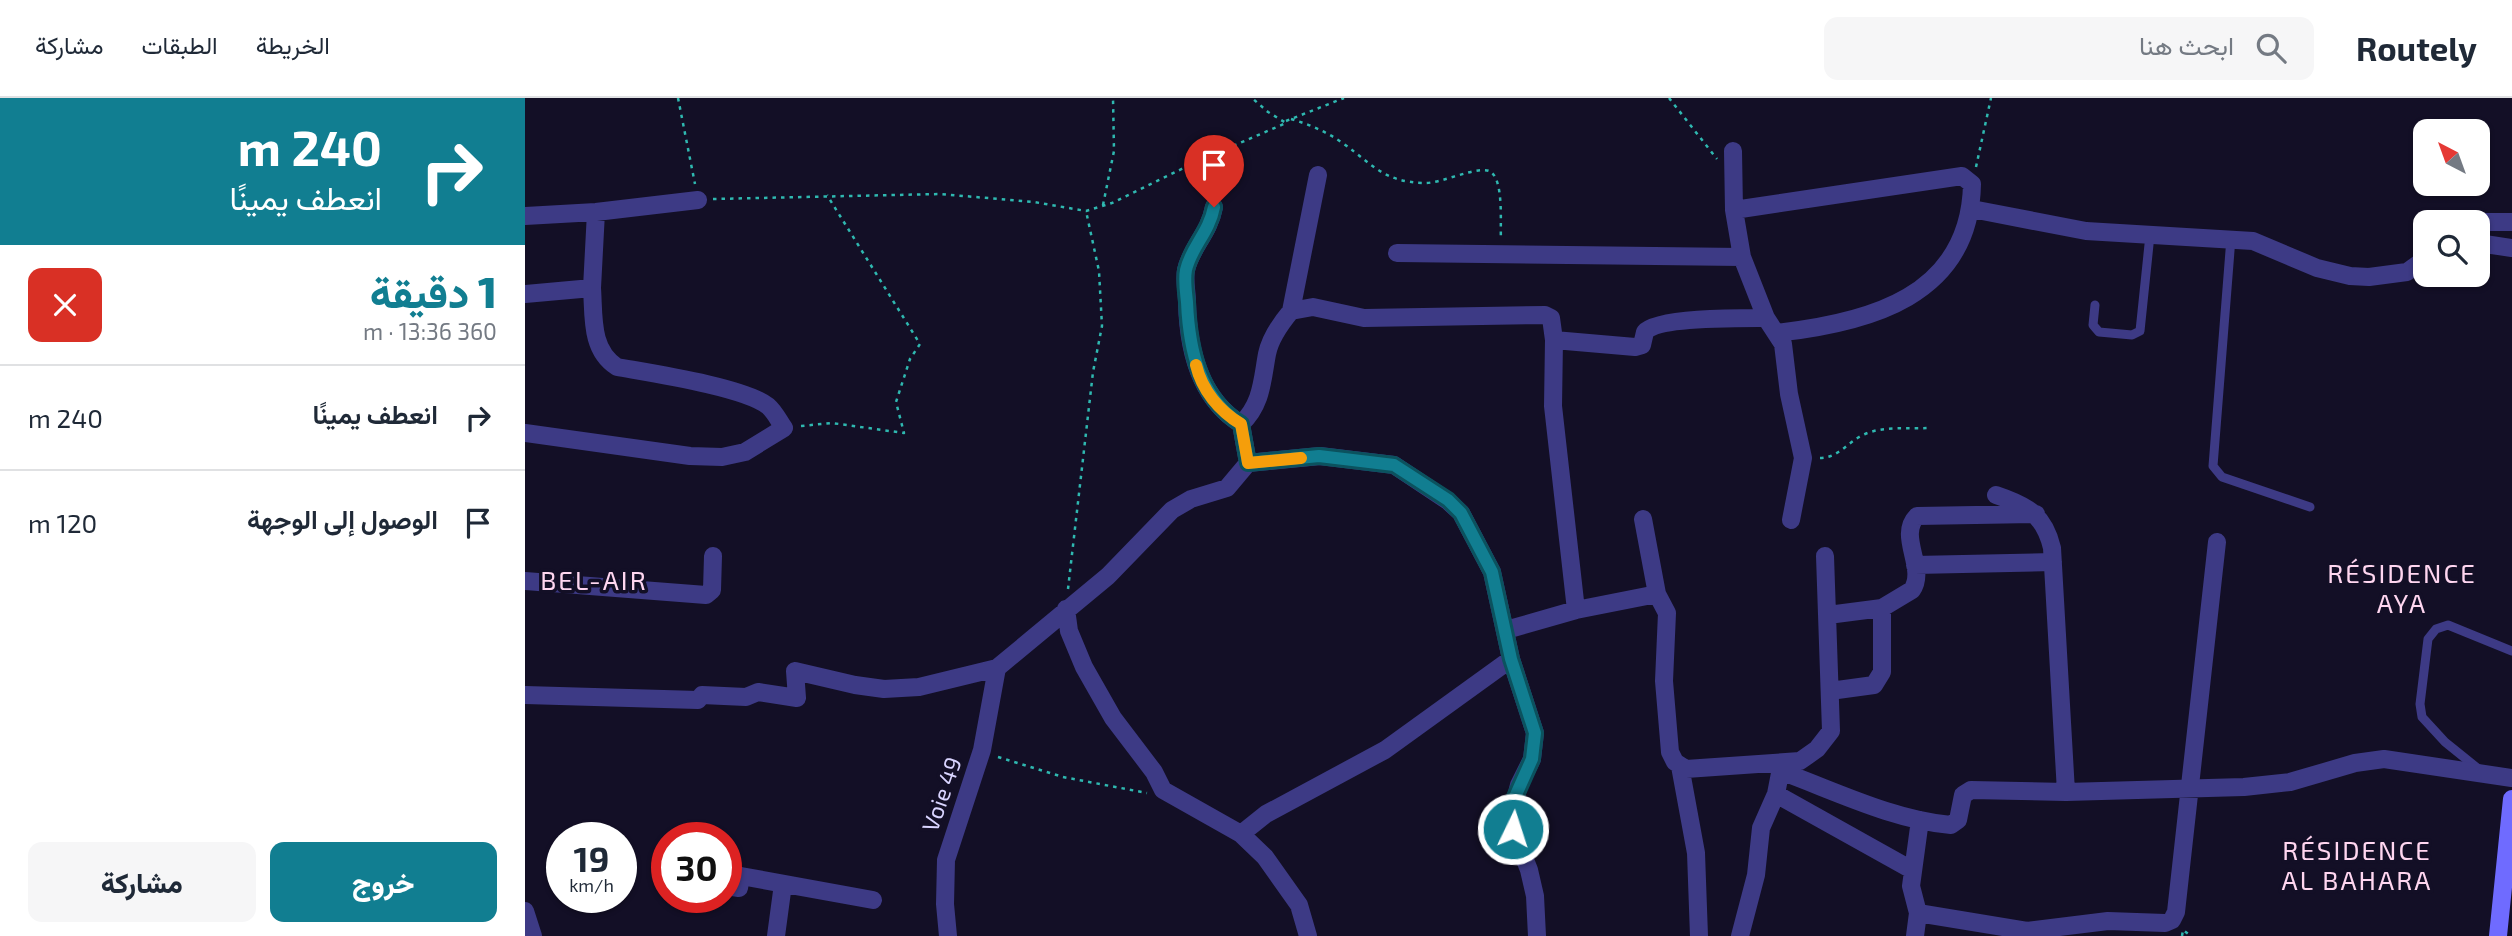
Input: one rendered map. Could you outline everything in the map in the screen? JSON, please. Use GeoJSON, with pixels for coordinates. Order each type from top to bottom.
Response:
{"type":"FeatureCollection","features":[{"type":"Feature","properties":{"kind":"main road"},"geometry":{"type":"LineString","coordinates":[[2498,936],[2512,799]]}},
{"type":"Feature","properties":{"kind":"street"},"geometry":{"type":"LineString","coordinates":[[1733,152],[1734,210],[1742,257],[1771,325],[1783,344],[1789,394],[1803,458],[1791,520]]}},
{"type":"Feature","properties":{"kind":"street"},"geometry":{"type":"LineString","coordinates":[[1241,424],[1251,415],[1257,403],[1262,390],[1268,352],[1283,320],[1291,311],[1318,175]]}},
{"type":"Feature","properties":{"kind":"street"},"geometry":{"type":"LineString","coordinates":[[1554,340],[1639,346],[1644,343],[1646,330],[1655,325],[1718,318],[1771,325],[1856,320],[1913,297],[1928,283],[1954,250],[1972,209],[1972,184],[1962,176],[1734,210]]}},
{"type":"Feature","properties":{"kind":"street"},"geometry":{"type":"LineString","coordinates":[[525,216],[596,212],[698,200]]}},
{"type":"Feature","properties":{"kind":"street"},"geometry":{"type":"LineString","coordinates":[[1214,207],[1210,226],[1188,263],[1185,274],[1189,338],[1204,386],[1217,407],[1241,424],[1248,463]]}},
{"type":"Feature","properties":{"kind":"street"},"geometry":{"type":"LineString","coordinates":[[1972,209],[2086,231],[2253,241],[2316,268],[2350,276],[2369,277],[2407,272],[2413,268]]}},
{"type":"Feature","properties":{"kind":"street"},"geometry":{"type":"LineString","coordinates":[[525,433],[667,453],[722,457],[745,452],[784,428],[768,406],[758,400],[609,362],[597,343],[592,288],[596,212]]}},
{"type":"Feature","properties":{"kind":"street"},"geometry":{"type":"LineString","coordinates":[[2490,222],[2512,222]]}},
{"type":"Feature","properties":{"kind":"street"},"geometry":{"type":"LineString","coordinates":[[2490,245],[2512,248]]}},
{"type":"Feature","properties":{"kind":"street"},"geometry":{"type":"LineString","coordinates":[[1397,253],[1742,257]]}},
{"type":"Feature","properties":{"kind":"street"},"geometry":{"type":"LineString","coordinates":[[525,293],[592,288]]}},
{"type":"Feature","properties":{"kind":"street"},"geometry":{"type":"LineString","coordinates":[[1291,311],[1313,307],[1364,318],[1545,315],[1551,318],[1554,340],[1553,407],[1576,610]]}},
{"type":"Feature","properties":{"kind":"street"},"geometry":{"type":"LineString","coordinates":[[525,695],[698,700],[702,695],[746,697],[758,692],[797,698],[795,671],[884,689],[919,687],[997,668],[1108,576],[1172,510],[1191,499],[1227,488],[1248,463],[1319,456],[1394,465],[1448,500],[1461,513],[1492,572],[1511,659],[1535,733],[1532,759],[1519,785],[1512,812],[1513,829],[1529,870],[1535,897],[1537,936]]}},
{"type":"Feature","properties":{"kind":"street"},"geometry":{"type":"LineString","coordinates":[[1996,495],[2019,503],[2037,514],[2050,536],[2066,792]]}},
{"type":"Feature","properties":{"kind":"street"},"geometry":{"type":"LineString","coordinates":[[1828,615],[1882,608],[1903,597],[1914,587],[1917,580],[1909,529],[1913,519],[1921,515],[2037,514]]}},
{"type":"Feature","properties":{"kind":"street"},"geometry":{"type":"LineString","coordinates":[[1643,519],[1657,594],[1667,612],[1664,681],[1669,746],[1672,757],[1686,769],[1781,767],[1800,761],[1817,749],[1831,731],[1825,556]]}},
{"type":"Feature","properties":{"kind":"street"},"geometry":{"type":"LineString","coordinates":[[1918,913],[2027,931],[2108,922],[2169,922],[2176,912],[2217,542]]}},
{"type":"Feature","properties":{"kind":"street"},"geometry":{"type":"LineString","coordinates":[[525,581],[706,595],[712,590],[713,556]]}},
{"type":"Feature","properties":{"kind":"street"},"geometry":{"type":"LineString","coordinates":[[1915,565],[2053,562]]}},
{"type":"Feature","properties":{"kind":"street"},"geometry":{"type":"LineString","coordinates":[[1506,630],[1576,610],[1657,594]]}},
{"type":"Feature","properties":{"kind":"street"},"geometry":{"type":"LineString","coordinates":[[1830,691],[1874,685],[1878,681],[1882,673],[1882,608]]}},
{"type":"Feature","properties":{"kind":"street"},"geometry":{"type":"LineString","coordinates":[[1066,609],[1069,631],[1084,667],[1113,718],[1154,772],[1163,790],[1241,834],[1265,857],[1299,905],[1308,936]]}},
{"type":"Feature","properties":{"kind":"street"},"geometry":{"type":"LineString","coordinates":[[1241,834],[1274,810],[1385,750],[1511,659]]}},
{"type":"Feature","properties":{"kind":"street","name":"Voie 49"},"geometry":{"type":"LineString","coordinates":[[948,936],[945,904],[946,860],[982,750],[997,668]]}},
{"type":"Feature","properties":{"kind":"street"},"geometry":{"type":"LineString","coordinates":[[1781,767],[1920,820],[1954,824],[1958,820],[1963,795],[1971,790],[2066,792],[2267,785],[2312,777],[2355,763],[2384,759],[2512,778]]}},
{"type":"Feature","properties":{"kind":"street"},"geometry":{"type":"LineString","coordinates":[[1680,766],[1696,853],[1699,936]]}},
{"type":"Feature","properties":{"kind":"street"},"geometry":{"type":"LineString","coordinates":[[1740,936],[1756,875],[1761,828],[1776,794],[1781,767]]}},
{"type":"Feature","properties":{"kind":"street"},"geometry":{"type":"LineString","coordinates":[[1776,794],[1912,870]]}},
{"type":"Feature","properties":{"kind":"street"},"geometry":{"type":"LineString","coordinates":[[1915,936],[1918,913],[1911,886],[1920,820]]}},
{"type":"Feature","properties":{"kind":"street"},"geometry":{"type":"LineString","coordinates":[[742,876],[873,900]]}},
{"type":"Feature","properties":{"kind":"street"},"geometry":{"type":"LineString","coordinates":[[776,936],[783,884]]}},
{"type":"Feature","properties":{"kind":"lane"},"geometry":{"type":"LineString","coordinates":[[2095,305],[2093,325],[2099,332],[2131,335],[2140,331],[2150,235]]}},
{"type":"Feature","properties":{"kind":"lane"},"geometry":{"type":"LineString","coordinates":[[2231,238],[2213,466],[2222,477],[2310,507]]}},
{"type":"Feature","properties":{"kind":"lane"},"geometry":{"type":"LineString","coordinates":[[2486,774],[2445,742],[2422,717],[2420,704],[2428,639],[2442,626],[2454,626],[2494,646],[2512,651]]}},
{"type":"Feature","properties":{"kind":"path"},"geometry":{"type":"LineString","coordinates":[[677,98],[698,200],[940,194],[1034,202],[1086,211],[1277,128],[1286,121],[1344,98]]}},
{"type":"Feature","properties":{"kind":"path"},"geometry":{"type":"LineString","coordinates":[[1103,205],[1114,151],[1113,98]]}},
{"type":"Feature","properties":{"kind":"path"},"geometry":{"type":"LineString","coordinates":[[1252,98],[1268,113],[1286,121]]}},
{"type":"Feature","properties":{"kind":"path"},"geometry":{"type":"LineString","coordinates":[[1669,98],[1734,180]]}},
{"type":"Feature","properties":{"kind":"path"},"geometry":{"type":"LineString","coordinates":[[1972,184],[1991,98]]}},
{"type":"Feature","properties":{"kind":"path"},"geometry":{"type":"LineString","coordinates":[[1291,119],[1323,130],[1388,177],[1425,184],[1446,181],[1482,169],[1490,172],[1497,180],[1499,192],[1501,254]]}},
{"type":"Feature","properties":{"kind":"path"},"geometry":{"type":"LineString","coordinates":[[784,428],[832,423],[904,433],[897,402],[910,359],[920,344],[827,195]]}},
{"type":"Feature","properties":{"kind":"path"},"geometry":{"type":"LineString","coordinates":[[1066,609],[1093,372],[1102,326],[1100,271],[1086,211]]}},
{"type":"Feature","properties":{"kind":"path"},"geometry":{"type":"LineString","coordinates":[[1803,458],[1833,457],[1858,438],[1874,431],[1927,428]]}},
{"type":"Feature","properties":{"kind":"path"},"geometry":{"type":"LineString","coordinates":[[982,750],[1011,763],[1063,777],[1146,793],[1163,790]]}},
{"type":"Feature","properties":{"kind":"path"},"geometry":{"type":"LineString","coordinates":[[2183,930],[2191,936]]}},
{"type":"Feature","properties":{"kind":"slow traffic"},"geometry":{"type":"LineString","coordinates":[[1196,365],[1204,386],[1217,407],[1241,424],[1248,463],[1301,458]]}},
{"type":"Feature","properties":{"kind":"district","name":"BEL-AIR"},"geometry":{"type":"Point","coordinates":[594,579]}},
{"type":"Feature","properties":{"kind":"district","name":"RÉSIDENCE AYA"},"geometry":{"type":"Point","coordinates":[2402,587]}},
{"type":"Feature","properties":{"kind":"district","name":"RÉSIDENCE AL BAHARA"},"geometry":{"type":"Point","coordinates":[2357,864]}},
{"type":"Feature","properties":{"kind":"route"},"geometry":{"type":"LineString","coordinates":[[1214,207],[1210,226],[1188,263],[1185,274],[1189,338],[1204,386],[1217,407],[1241,424],[1248,463],[1319,456],[1394,465],[1448,500],[1461,513],[1492,572],[1511,659],[1535,733],[1532,759],[1515,797],[1513,829]]}}]}
